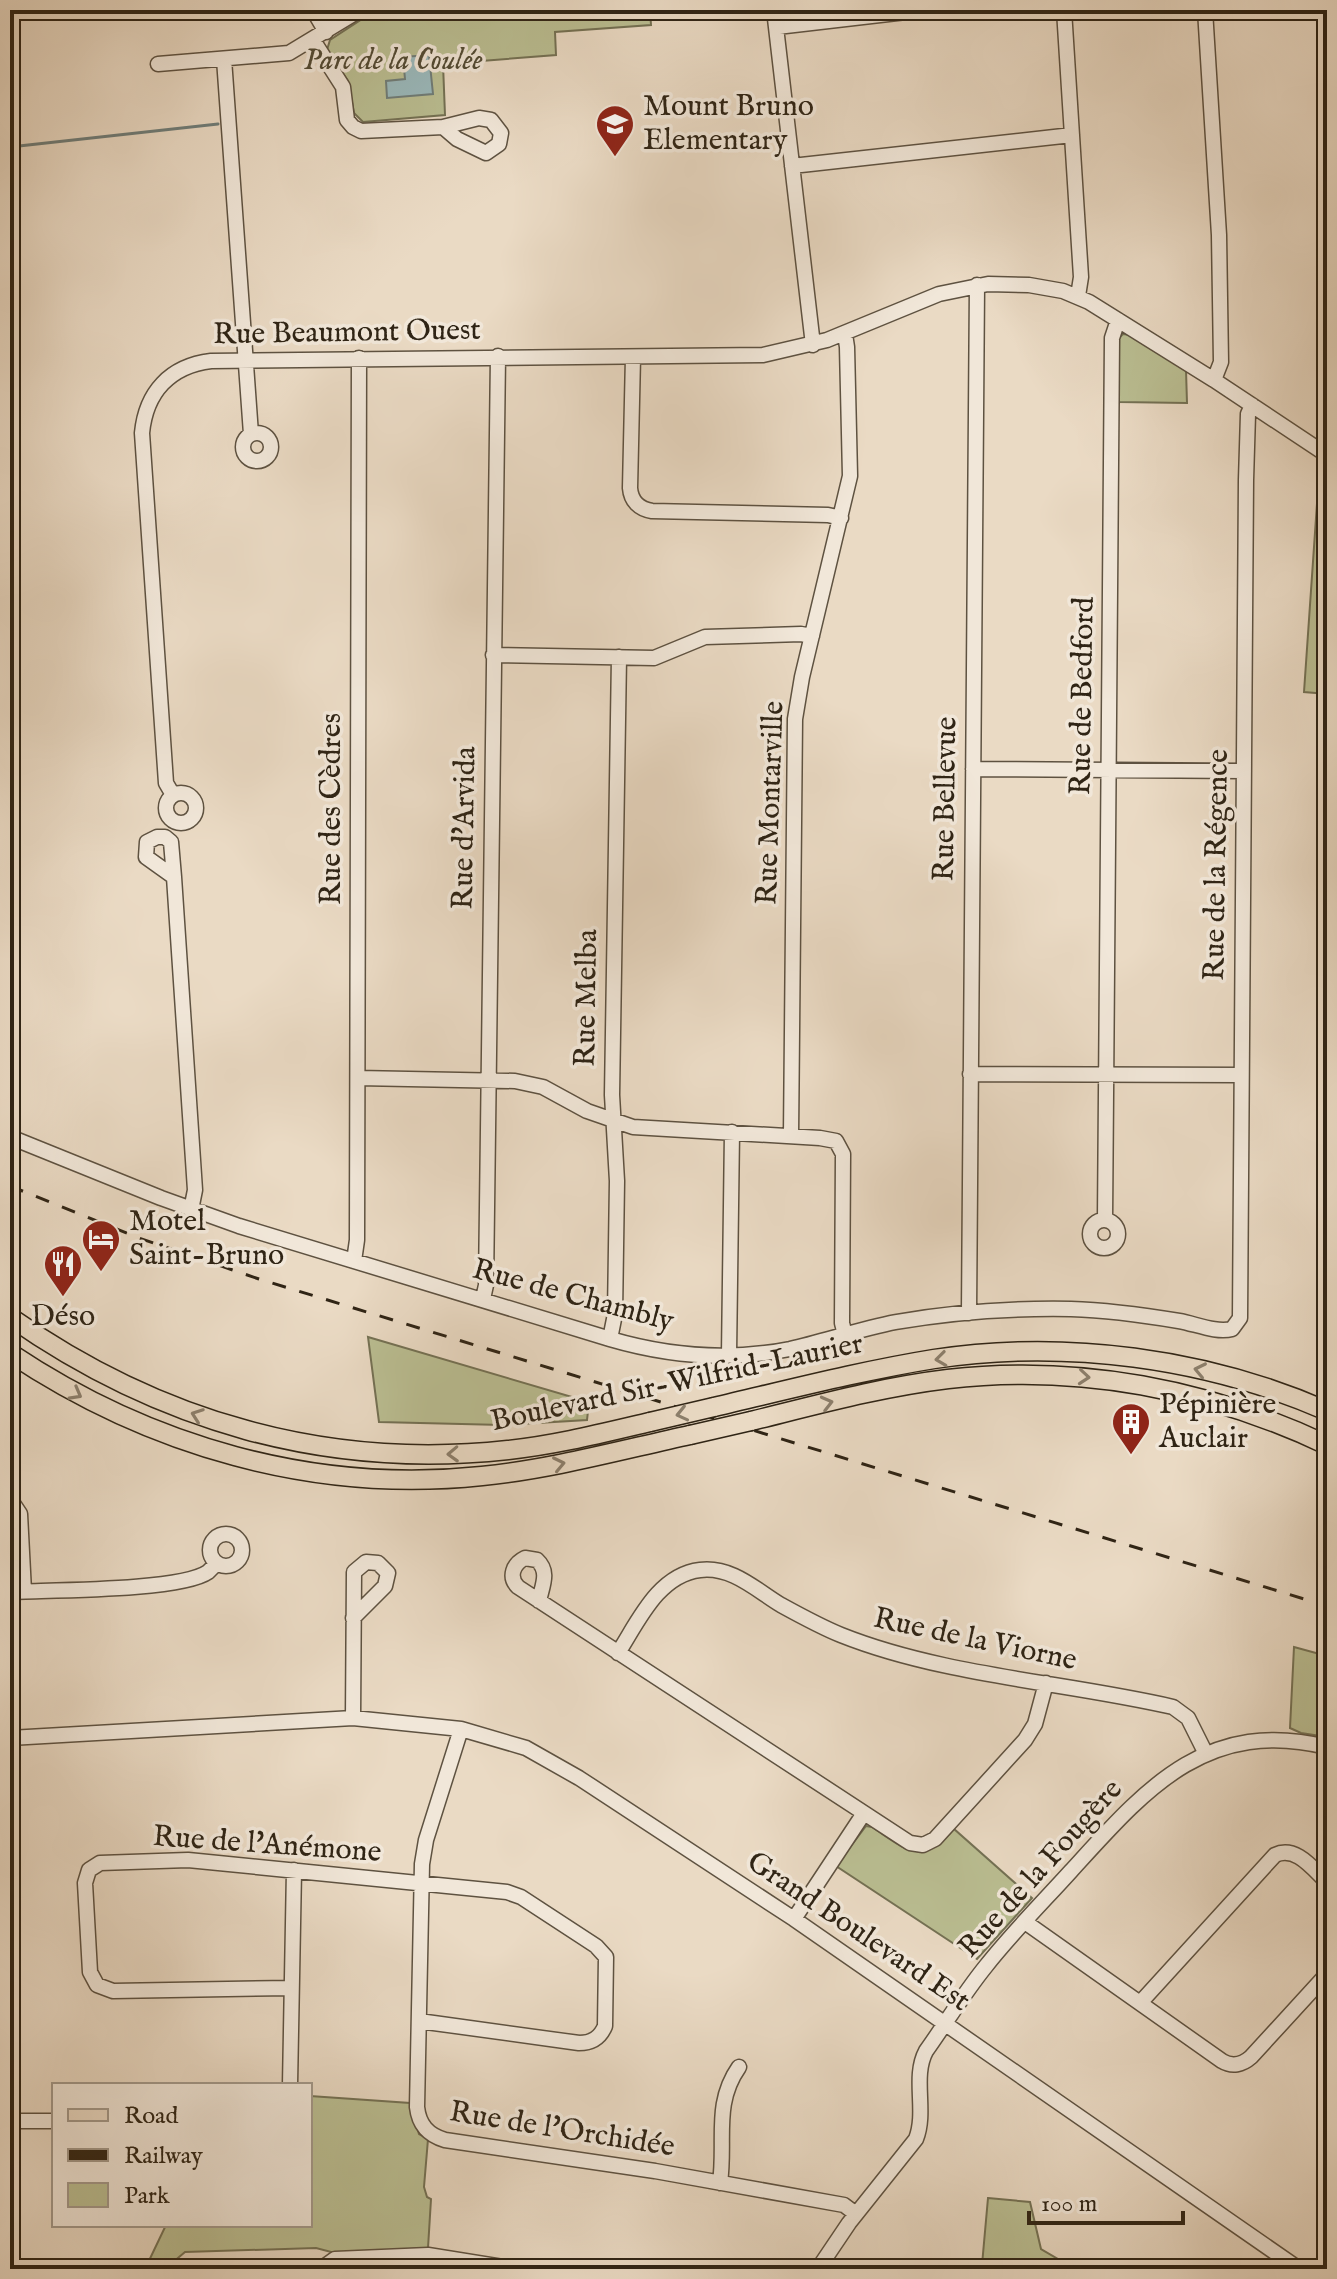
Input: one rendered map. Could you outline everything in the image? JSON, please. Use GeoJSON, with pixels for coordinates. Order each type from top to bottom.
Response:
{"type":"FeatureCollection","features":[{"type":"Feature","properties":{"kind":"main road","name":"Boulevard Sir-Wilfrid-Laurier"},"geometry":{"type":"LineString","coordinates":[[10,1317],[72,1357],[136,1391],[223,1424],[306,1444],[392,1454],[491,1452],[558,1442],[915,1363],[1027,1352],[1092,1354],[1185,1367],[1272,1390],[1327,1411]]}},
{"type":"Feature","properties":{"kind":"main road","name":"Boulevard Sir-Wilfrid-Laurier"},"geometry":{"type":"LineString","coordinates":[[10,1353],[79,1395],[152,1430],[245,1460],[335,1476],[407,1480],[498,1474],[563,1463],[895,1387],[1005,1375],[1066,1376],[1135,1383],[1201,1398],[1263,1418],[1327,1445]]}},
{"type":"Feature","properties":{"kind":"street"},"geometry":{"type":"LineString","coordinates":[[313,10],[326,32]]}},
{"type":"Feature","properties":{"kind":"street"},"geometry":{"type":"LineString","coordinates":[[158,64],[289,53],[360,10]]}},
{"type":"Feature","properties":{"kind":"street"},"geometry":{"type":"LineString","coordinates":[[774,10],[813,345]]}},
{"type":"Feature","properties":{"kind":"street"},"geometry":{"type":"LineString","coordinates":[[777,27],[923,10]]}},
{"type":"Feature","properties":{"kind":"street"},"geometry":{"type":"LineString","coordinates":[[1064,10],[1081,277],[1078,296]]}},
{"type":"Feature","properties":{"kind":"street"},"geometry":{"type":"LineString","coordinates":[[1205,10],[1219,235],[1221,362],[1214,380]]}},
{"type":"Feature","properties":{"kind":"street"},"geometry":{"type":"LineString","coordinates":[[313,40],[343,87],[346,117],[353,127],[361,131],[426,125],[443,127]]}},
{"type":"Feature","properties":{"kind":"street"},"geometry":{"type":"LineString","coordinates":[[224,59],[251,434]]}},
{"type":"Feature","properties":{"kind":"street"},"geometry":{"type":"LineString","coordinates":[[792,166],[1072,135]]}},
{"type":"Feature","properties":{"kind":"street","name":"Rue Beaumont Ouest"},"geometry":{"type":"LineString","coordinates":[[173,795],[166,783],[142,441],[144,420],[156,391],[180,370],[206,361],[754,356],[813,345],[928,298],[977,285],[1041,286],[1078,296],[1327,455]]}},
{"type":"Feature","properties":{"kind":"street","name":"Rue Bellevue"},"geometry":{"type":"LineString","coordinates":[[969,1313],[977,285]]}},
{"type":"Feature","properties":{"kind":"street","name":"Rue de Bedford"},"geometry":{"type":"LineString","coordinates":[[1105,1220],[1112,338],[1118,320]]}},
{"type":"Feature","properties":{"kind":"street","name":"Rue Montarville"},"geometry":{"type":"LineString","coordinates":[[791,1136],[795,719],[841,518],[851,460],[845,334]]}},
{"type":"Feature","properties":{"kind":"street","name":"Rue d'Arvida"},"geometry":{"type":"LineString","coordinates":[[483,1299],[486,1285],[498,356]]}},
{"type":"Feature","properties":{"kind":"street"},"geometry":{"type":"LineString","coordinates":[[633,357],[630,488],[632,498],[639,506],[654,511],[828,515],[841,518]]}},
{"type":"Feature","properties":{"kind":"street","name":"Rue des Cèdres"},"geometry":{"type":"LineString","coordinates":[[354,1261],[357,1240],[358,1078],[359,358]]}},
{"type":"Feature","properties":{"kind":"street","name":"Rue de la Régence"},"geometry":{"type":"LineString","coordinates":[[1237,1326],[1240,1318],[1248,423],[1252,405]]}},
{"type":"Feature","properties":{"kind":"street"},"geometry":{"type":"LineString","coordinates":[[493,655],[662,657],[690,641],[705,637],[812,636]]}},
{"type":"Feature","properties":{"kind":"street","name":"Rue Melba"},"geometry":{"type":"LineString","coordinates":[[610,1339],[615,1314],[617,1181],[612,1090],[619,657]]}},
{"type":"Feature","properties":{"kind":"street"},"geometry":{"type":"LineString","coordinates":[[973,769],[1244,771]]}},
{"type":"Feature","properties":{"kind":"street"},"geometry":{"type":"LineString","coordinates":[[174,877],[195,1190],[191,1210]]}},
{"type":"Feature","properties":{"kind":"street"},"geometry":{"type":"LineString","coordinates":[[970,1074],[1241,1075]]}},
{"type":"Feature","properties":{"kind":"street"},"geometry":{"type":"LineString","coordinates":[[358,1078],[488,1079],[543,1087],[587,1111],[633,1127],[830,1139],[838,1143],[843,1151],[842,1323],[845,1335]]}},
{"type":"Feature","properties":{"kind":"street"},"geometry":{"type":"LineString","coordinates":[[729,1355],[732,1132]]}},
{"type":"Feature","properties":{"kind":"street","name":"Rue de Chambly"},"geometry":{"type":"LineString","coordinates":[[10,1137],[191,1210],[610,1339],[657,1350],[729,1355],[782,1350],[894,1323],[969,1313],[1029,1310],[1090,1310],[1164,1318],[1227,1331],[1237,1326]]}},
{"type":"Feature","properties":{"kind":"street"},"geometry":{"type":"LineString","coordinates":[[10,1499],[20,1514],[17,1592],[172,1583],[200,1576],[217,1563]]}},
{"type":"Feature","properties":{"kind":"street","name":"Rue de la Viorne"},"geometry":{"type":"LineString","coordinates":[[618,1653],[666,1584],[688,1572],[713,1570],[737,1577],[819,1625],[876,1648],[922,1660],[1177,1709],[1188,1718],[1206,1754]]}},
{"type":"Feature","properties":{"kind":"street"},"geometry":{"type":"LineString","coordinates":[[539,1601],[913,1844],[923,1845],[933,1841],[1028,1737],[1035,1724],[1046,1683]]}},
{"type":"Feature","properties":{"kind":"street"},"geometry":{"type":"LineString","coordinates":[[353,1618],[353,1718]]}},
{"type":"Feature","properties":{"kind":"street","name":"Grand Boulevard Est"},"geometry":{"type":"LineString","coordinates":[[10,1738],[353,1718],[461,1729],[514,1743],[553,1761],[794,1919],[1299,2269]]}},
{"type":"Feature","properties":{"kind":"street","name":"Rue de l'Orchidée"},"geometry":{"type":"LineString","coordinates":[[461,1729],[426,1840],[421,1883],[417,2112],[421,2124],[433,2136],[445,2140],[844,2205],[856,2214]]}},
{"type":"Feature","properties":{"kind":"street","name":"Rue de la Fougère"},"geometry":{"type":"LineString","coordinates":[[818,2269],[856,2214],[916,2139],[920,2125],[921,2062],[946,2023],[984,1969],[1140,1797],[1169,1774],[1206,1754],[1235,1746],[1298,1741],[1327,1747]]}},
{"type":"Feature","properties":{"kind":"street"},"geometry":{"type":"LineString","coordinates":[[794,1919],[864,1813]]}},
{"type":"Feature","properties":{"kind":"street"},"geometry":{"type":"LineString","coordinates":[[1140,2003],[1275,1855],[1287,1851],[1296,1854],[1327,1882]]}},
{"type":"Feature","properties":{"kind":"street","name":"Rue de l'Anémone"},"geometry":{"type":"LineString","coordinates":[[291,1988],[103,1989],[94,1982],[90,1972],[85,1880],[94,1866],[109,1862],[188,1860],[517,1895],[600,1949],[606,1957],[605,2026],[600,2036],[590,2042],[419,2021]]}},
{"type":"Feature","properties":{"kind":"street"},"geometry":{"type":"LineString","coordinates":[[290,2083],[294,1870]]}},
{"type":"Feature","properties":{"kind":"street"},"geometry":{"type":"LineString","coordinates":[[1025,1922],[1222,2061],[1239,2064],[1251,2057],[1327,1974]]}},
{"type":"Feature","properties":{"kind":"street"},"geometry":{"type":"LineString","coordinates":[[720,2183],[723,2101],[727,2084],[739,2067]]}},
{"type":"Feature","properties":{"kind":"street"},"geometry":{"type":"LineString","coordinates":[[10,2121],[52,2121]]}},
{"type":"Feature","properties":{"kind":"street"},"geometry":{"type":"LineString","coordinates":[[321,2269],[335,2259],[428,2255],[515,2269]]}},
{"type":"Feature","properties":{"kind":"green space","name":"Parc de la Coulée"},"geometry":{"type":"Polygon","coordinates":[[[376,10],[650,10],[651,25],[555,32],[556,55],[443,64],[445,115],[363,122],[354,113],[348,81],[327,50],[330,40],[376,10]]]}},
{"type":"Feature","properties":{"kind":"green space"},"geometry":{"type":"Polygon","coordinates":[[[1123,334],[1130,335],[1186,370],[1187,403],[1119,402],[1119,338],[1123,334]]]}},
{"type":"Feature","properties":{"kind":"green space"},"geometry":{"type":"Polygon","coordinates":[[[1320,460],[1327,464],[1327,694],[1304,692],[1320,460]]]}},
{"type":"Feature","properties":{"kind":"green space"},"geometry":{"type":"Polygon","coordinates":[[[368,1337],[589,1402],[587,1420],[503,1425],[379,1422],[368,1337]]]}},
{"type":"Feature","properties":{"kind":"green space"},"geometry":{"type":"Polygon","coordinates":[[[1294,1647],[1327,1656],[1327,1737],[1290,1728],[1294,1647]]]}},
{"type":"Feature","properties":{"kind":"green space"},"geometry":{"type":"Polygon","coordinates":[[[866,1826],[914,1851],[932,1848],[954,1829],[1032,1898],[977,1959],[836,1866],[866,1826]]]}},
{"type":"Feature","properties":{"kind":"green space"},"geometry":{"type":"Polygon","coordinates":[[[312,2096],[410,2103],[419,2134],[428,2139],[424,2187],[427,2197],[431,2199],[428,2248],[335,2253],[316,2248],[185,2252],[165,2269],[145,2269],[165,2227],[312,2227],[312,2096]]]}},
{"type":"Feature","properties":{"kind":"green space"},"geometry":{"type":"Polygon","coordinates":[[[988,2198],[1030,2202],[1041,2249],[1075,2269],[977,2269],[982,2265],[988,2198]]]}},
{"type":"Feature","properties":{"kind":"water"},"geometry":{"type":"Polygon","coordinates":[[[429,55],[433,94],[387,98],[386,81],[405,79],[403,57],[429,55]]]}},
{"type":"Feature","properties":{"kind":"waterway"},"geometry":{"type":"LineString","coordinates":[[10,147],[218,124]]}},
{"type":"Feature","properties":{"kind":"railway"},"geometry":{"type":"LineString","coordinates":[[10,1186],[139,1238],[259,1279],[1327,1606]]}},
{"type":"Feature","properties":{"kind":"place","name":"Mount Bruno Elementary"},"geometry":{"type":"Point","coordinates":[615,158]}},
{"type":"Feature","properties":{"kind":"place","name":"Motel Saint-Bruno"},"geometry":{"type":"Point","coordinates":[101,1273]}},
{"type":"Feature","properties":{"kind":"place","name":"Déso"},"geometry":{"type":"Point","coordinates":[63,1298]}},
{"type":"Feature","properties":{"kind":"place","name":"Pépinière Auclair"},"geometry":{"type":"Point","coordinates":[1131,1456]}}]}
